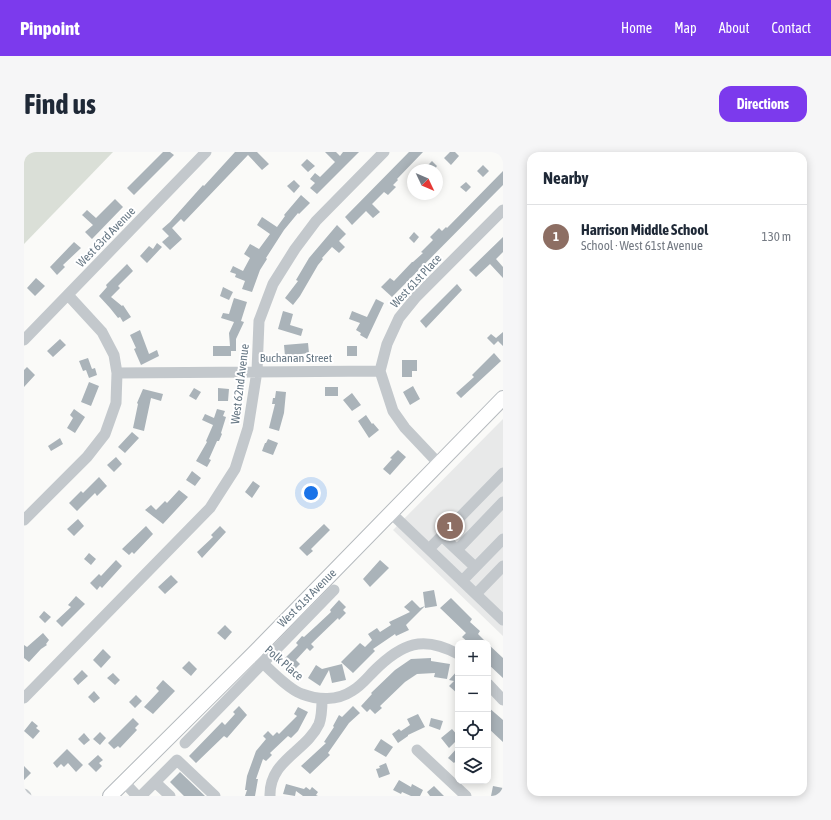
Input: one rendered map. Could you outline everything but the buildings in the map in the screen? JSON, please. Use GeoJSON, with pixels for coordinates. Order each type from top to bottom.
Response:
{"type":"FeatureCollection","features":[{"type":"Feature","properties":{"kind":"main road","name":"West 61st Avenue"},"geometry":{"type":"LineString","coordinates":[[110,796],[258,658],[391,513],[503,398]]}},
{"type":"Feature","properties":{"kind":"street","name":"West 63rd Avenue"},"geometry":{"type":"LineString","coordinates":[[24,340],[206,152]]}},
{"type":"Feature","properties":{"kind":"street","name":"West 62nd Avenue"},"geometry":{"type":"LineString","coordinates":[[24,698],[210,508],[234,469],[248,428],[256,371],[259,320],[273,284],[295,249],[316,222],[384,152]]}},
{"type":"Feature","properties":{"kind":"street","name":"West 61st Place"},"geometry":{"type":"LineString","coordinates":[[380,371],[387,344],[399,318],[416,297],[503,210]]}},
{"type":"Feature","properties":{"kind":"street"},"geometry":{"type":"LineString","coordinates":[[24,520],[87,458],[105,434],[116,403],[117,373],[114,355],[102,332],[68,295]]}},
{"type":"Feature","properties":{"kind":"street"},"geometry":{"type":"LineString","coordinates":[[380,371],[393,411],[405,428],[439,464]]}},
{"type":"Feature","properties":{"kind":"street","name":"Buchanan Street"},"geometry":{"type":"LineString","coordinates":[[117,373],[380,371]]}},
{"type":"Feature","properties":{"kind":"street"},"geometry":{"type":"LineString","coordinates":[[429,549],[502,478]]}},
{"type":"Feature","properties":{"kind":"street"},"geometry":{"type":"LineString","coordinates":[[457,550],[503,502]]}},
{"type":"Feature","properties":{"kind":"street"},"geometry":{"type":"LineString","coordinates":[[391,513],[503,620]]}},
{"type":"Feature","properties":{"kind":"street"},"geometry":{"type":"LineString","coordinates":[[442,536],[475,567]]}},
{"type":"Feature","properties":{"kind":"street"},"geometry":{"type":"LineString","coordinates":[[462,581],[503,539]]}},
{"type":"Feature","properties":{"kind":"street"},"geometry":{"type":"LineString","coordinates":[[476,594],[503,566]]}},
{"type":"Feature","properties":{"kind":"street"},"geometry":{"type":"LineString","coordinates":[[185,743],[258,658],[334,590]]}},
{"type":"Feature","properties":{"kind":"street"},"geometry":{"type":"LineString","coordinates":[[270,796],[271,783],[278,768],[309,738],[319,724],[322,699],[352,692],[386,659],[398,650],[422,644],[435,644],[455,653]]}},
{"type":"Feature","properties":{"kind":"street","name":"Polk Place"},"geometry":{"type":"LineString","coordinates":[[258,658],[290,687],[301,694],[322,699]]}},
{"type":"Feature","properties":{"kind":"street"},"geometry":{"type":"LineString","coordinates":[[491,687],[503,700]]}},
{"type":"Feature","properties":{"kind":"street"},"geometry":{"type":"LineString","coordinates":[[417,750],[466,796]]}},
{"type":"Feature","properties":{"kind":"street"},"geometry":{"type":"LineString","coordinates":[[141,796],[177,760],[215,796]]}},
{"type":"Feature","properties":{"kind":"street"},"geometry":{"type":"LineString","coordinates":[[124,782],[137,796]]}},
{"type":"Feature","properties":{"kind":"street"},"geometry":{"type":"LineString","coordinates":[[155,782],[170,796]]}},
{"type":"Feature","properties":{"kind":"shaded area"},"geometry":{"type":"Polygon","coordinates":[[[24,152],[113,152],[24,244],[24,152]]]}},
{"type":"Feature","properties":{"kind":"shaded area"},"geometry":{"type":"Polygon","coordinates":[[[503,419],[503,636],[393,530],[503,419]]]}},
{"type":"Feature","properties":{"kind":"place","name":"Harrison Middle School"},"geometry":{"type":"Point","coordinates":[450,526]}}]}
